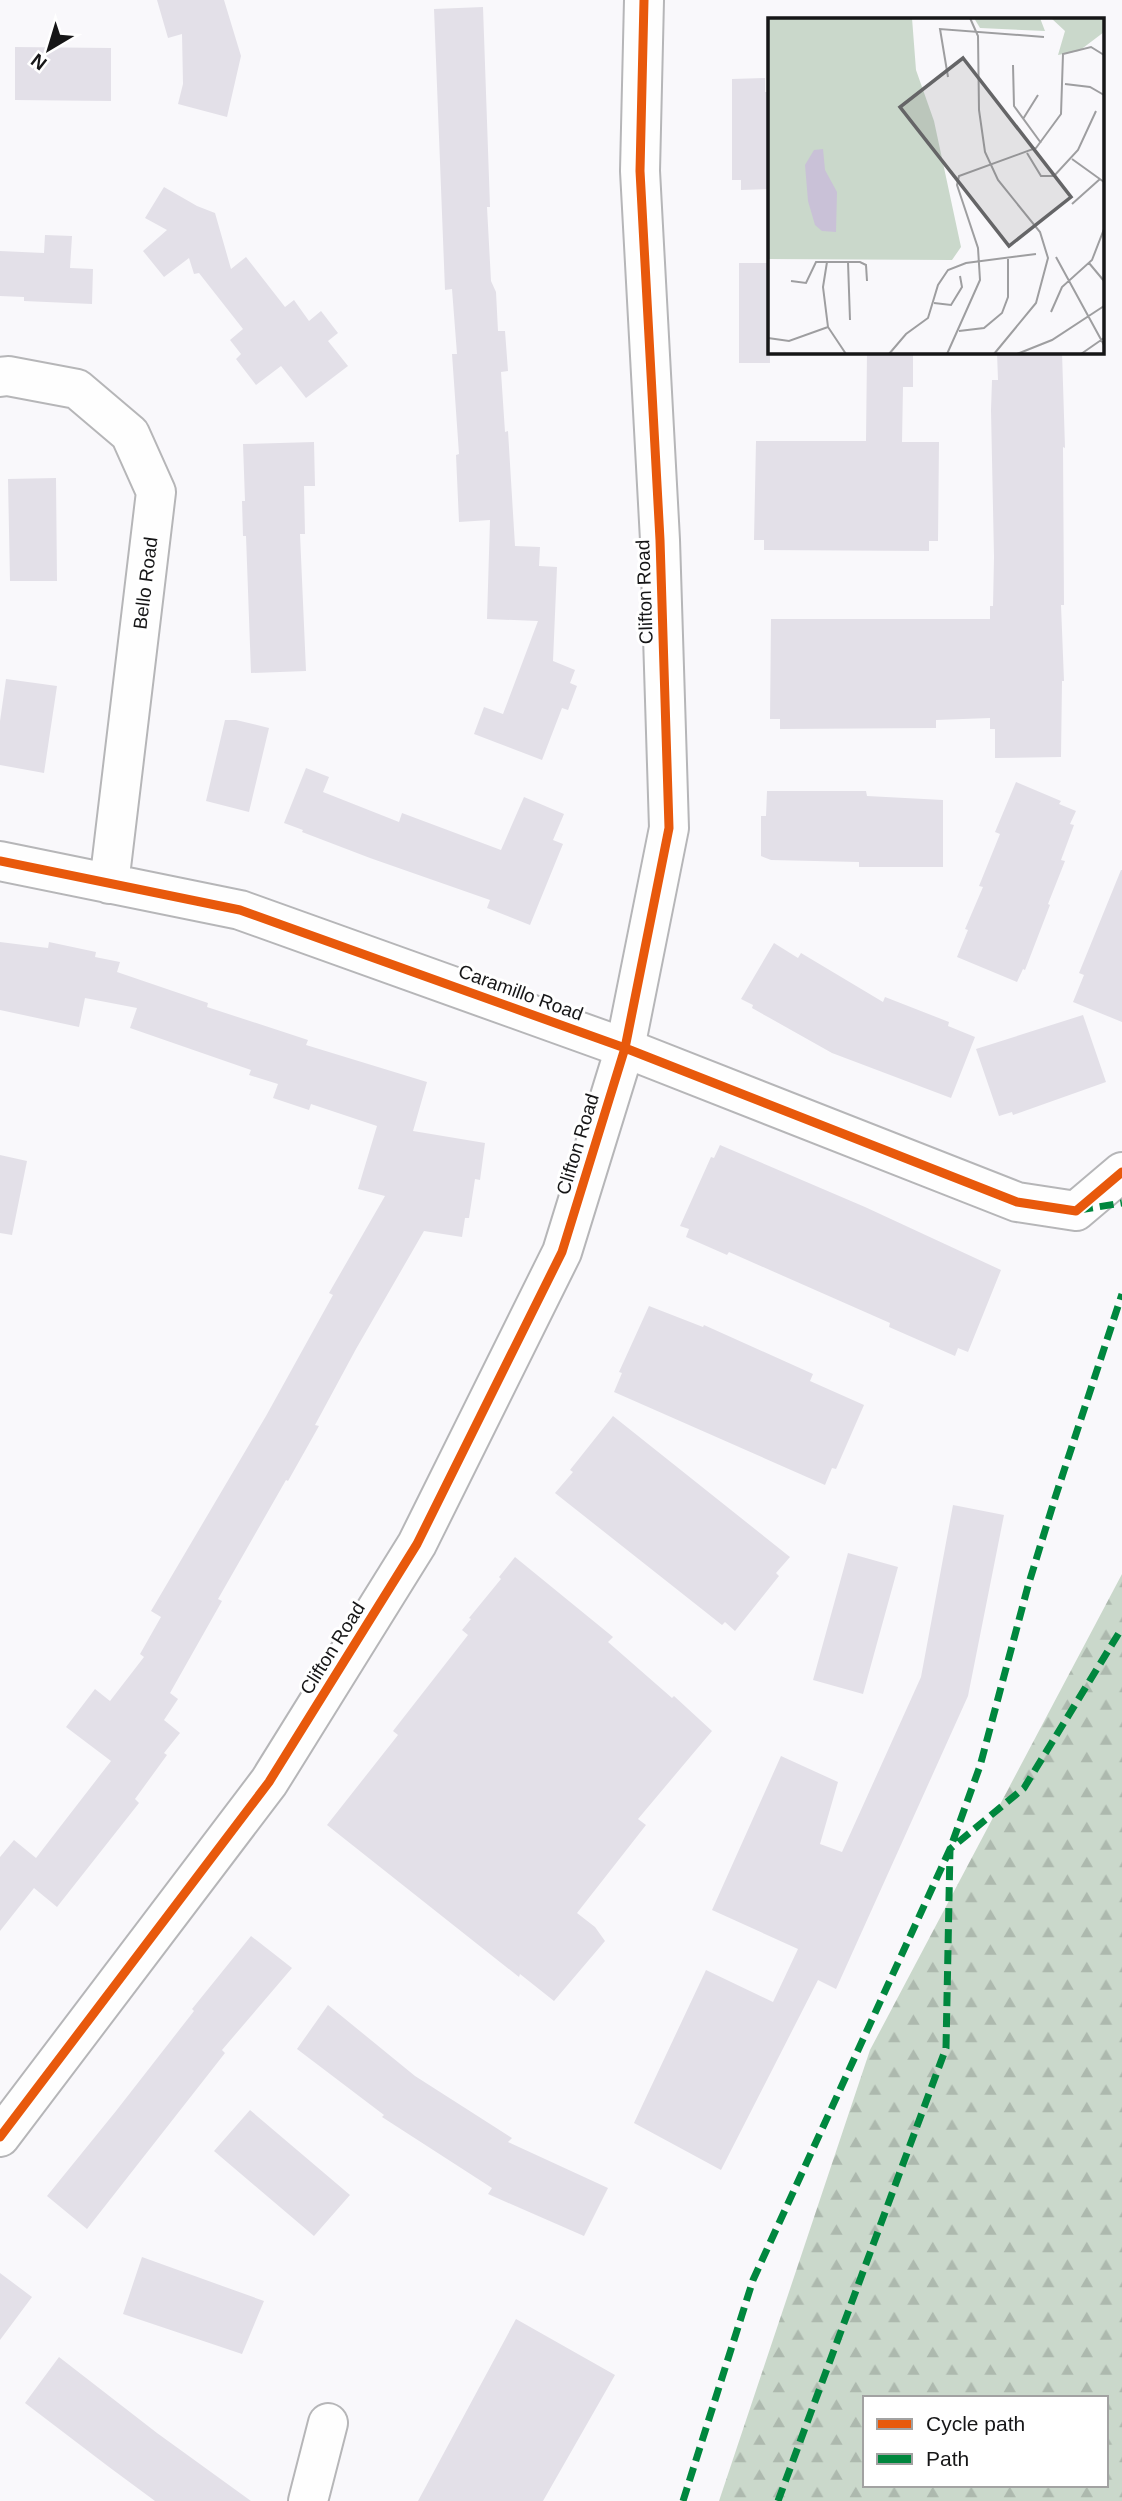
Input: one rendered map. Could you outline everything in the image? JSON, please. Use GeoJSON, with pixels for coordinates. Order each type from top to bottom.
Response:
{"type":"FeatureCollection","features":[{"type":"Feature","properties":{"kind":"main road","name":"Clifton Road"},"geometry":{"type":"LineString","coordinates":[[0,2137],[269,1782],[418,1544],[562,1252],[625,1048],[669,828],[660,540],[640,171],[644,0]]}},
{"type":"Feature","properties":{"kind":"main road","name":"Bello Road"},"geometry":{"type":"LineString","coordinates":[[0,377],[8,376],[77,389],[130,435],[156,492],[109,884]]}},
{"type":"Feature","properties":{"kind":"main road","name":"Caramillo Road"},"geometry":{"type":"LineString","coordinates":[[0,861],[240,910],[625,1048],[1017,1202],[1076,1211],[1122,1172]]}},
{"type":"Feature","properties":{"kind":"main road"},"geometry":{"type":"LineString","coordinates":[[308,2501],[328,2423]]}},
{"type":"Feature","properties":{"kind":"green space"},"geometry":{"type":"Polygon","coordinates":[[[1122,1574],[1122,2501],[719,2501],[870,2050],[1122,1574]]]}},
{"type":"Feature","properties":{"kind":"building"},"geometry":{"type":"Polygon","coordinates":[[[157,0],[224,0],[241,56],[227,117],[178,104],[183,84],[182,34],[168,38],[157,0]]]}},
{"type":"Feature","properties":{"kind":"building"},"geometry":{"type":"Polygon","coordinates":[[[483,7],[491,281],[496,292],[498,331],[505,331],[508,371],[501,372],[505,432],[508,431],[515,546],[540,547],[539,566],[557,567],[553,661],[575,670],[570,683],[577,686],[568,710],[562,708],[542,760],[474,734],[484,707],[503,714],[538,621],[487,619],[490,520],[459,522],[456,455],[459,454],[452,354],[457,354],[452,289],[445,290],[434,9],[483,7]]]}},
{"type":"Feature","properties":{"kind":"building"},"geometry":{"type":"Polygon","coordinates":[[[15,47],[111,48],[111,101],[15,100],[15,47]]]}},
{"type":"Feature","properties":{"kind":"building"},"geometry":{"type":"Polygon","coordinates":[[[765,78],[765,92],[768,92],[768,189],[741,190],[741,180],[732,180],[732,79],[765,78]]]}},
{"type":"Feature","properties":{"kind":"building"},"geometry":{"type":"Polygon","coordinates":[[[164,187],[215,213],[231,269],[246,257],[285,307],[294,300],[309,321],[321,311],[338,333],[328,341],[348,366],[306,398],[281,366],[256,385],[236,359],[241,354],[230,340],[243,329],[199,273],[194,274],[189,258],[164,277],[143,251],[167,230],[145,218],[164,187]]]}},
{"type":"Feature","properties":{"kind":"building"},"geometry":{"type":"Polygon","coordinates":[[[45,235],[72,236],[70,268],[93,269],[92,304],[24,301],[24,297],[0,296],[0,251],[44,253],[45,235]]]}},
{"type":"Feature","properties":{"kind":"building"},"geometry":{"type":"Polygon","coordinates":[[[739,263],[768,263],[770,363],[739,363],[739,263]]]}},
{"type":"Feature","properties":{"kind":"building"},"geometry":{"type":"Polygon","coordinates":[[[867,354],[913,354],[913,387],[903,387],[902,442],[939,442],[938,541],[929,541],[929,551],[764,550],[764,540],[754,540],[756,441],[866,441],[867,354]]]}},
{"type":"Feature","properties":{"kind":"building"},"geometry":{"type":"Polygon","coordinates":[[[997,354],[1062,354],[1065,448],[1063,447],[1064,605],[1061,605],[1064,681],[1061,757],[995,758],[995,729],[990,729],[990,718],[936,720],[936,728],[780,729],[780,719],[770,719],[771,619],[990,619],[990,606],[993,606],[994,557],[992,380],[998,380],[997,354]]]}},
{"type":"Feature","properties":{"kind":"building"},"geometry":{"type":"Polygon","coordinates":[[[314,442],[315,486],[304,486],[305,534],[300,534],[306,671],[251,673],[246,536],[243,536],[243,444],[314,442]]]}},
{"type":"Feature","properties":{"kind":"building"},"geometry":{"type":"Polygon","coordinates":[[[56,478],[57,581],[10,581],[8,479],[56,478]]]}},
{"type":"Feature","properties":{"kind":"building"},"geometry":{"type":"Polygon","coordinates":[[[6,679],[57,686],[44,773],[0,765],[0,721],[6,679]]]}},
{"type":"Feature","properties":{"kind":"building"},"geometry":{"type":"Polygon","coordinates":[[[225,720],[269,728],[249,812],[206,801],[225,720]]]}},
{"type":"Feature","properties":{"kind":"building"},"geometry":{"type":"Polygon","coordinates":[[[306,768],[329,777],[323,792],[399,822],[402,813],[501,850],[524,797],[564,814],[553,840],[563,844],[530,925],[487,908],[490,900],[370,858],[284,823],[306,768]]]}},
{"type":"Feature","properties":{"kind":"building"},"geometry":{"type":"Polygon","coordinates":[[[1016,782],[1061,801],[1059,804],[1076,811],[1070,824],[1074,825],[1061,860],[1065,861],[1048,904],[1050,905],[1025,970],[1023,969],[1017,982],[957,957],[968,930],[965,929],[983,887],[979,886],[1000,834],[995,832],[1016,782]]]}},
{"type":"Feature","properties":{"kind":"building"},"geometry":{"type":"Polygon","coordinates":[[[767,791],[866,791],[867,796],[943,800],[943,867],[859,867],[859,862],[771,860],[761,856],[761,816],[766,816],[767,791]]]}},
{"type":"Feature","properties":{"kind":"building"},"geometry":{"type":"Polygon","coordinates":[[[1121,870],[1122,1022],[1073,1002],[1084,975],[1079,973],[1121,870]]]}},
{"type":"Feature","properties":{"kind":"building"},"geometry":{"type":"Polygon","coordinates":[[[0,942],[48,948],[49,942],[96,952],[95,957],[120,962],[117,972],[208,1003],[207,1007],[308,1040],[306,1045],[427,1082],[413,1131],[485,1143],[480,1180],[475,1179],[469,1218],[465,1218],[462,1237],[424,1231],[315,1425],[319,1426],[218,1599],[222,1601],[170,1693],[178,1699],[164,1720],[180,1733],[135,1799],[139,1803],[57,1907],[34,1888],[0,1931],[0,1857],[14,1840],[36,1858],[111,1761],[66,1727],[95,1689],[110,1701],[144,1657],[140,1654],[161,1617],[151,1611],[266,1416],[333,1295],[329,1293],[385,1196],[358,1189],[377,1126],[311,1104],[309,1110],[273,1098],[278,1084],[249,1075],[251,1070],[130,1028],[137,1008],[85,998],[79,1027],[0,1010],[0,942]]]}},
{"type":"Feature","properties":{"kind":"building"},"geometry":{"type":"Polygon","coordinates":[[[774,943],[798,958],[801,953],[883,1002],[885,997],[949,1022],[948,1026],[975,1037],[951,1098],[832,1053],[752,1008],[753,1005],[741,999],[774,943]]]}},
{"type":"Feature","properties":{"kind":"building"},"geometry":{"type":"Polygon","coordinates":[[[1083,1015],[1106,1082],[1013,1115],[1012,1112],[999,1116],[976,1049],[1083,1015]]]}},
{"type":"Feature","properties":{"kind":"building"},"geometry":{"type":"Polygon","coordinates":[[[720,1145],[865,1207],[1001,1270],[968,1352],[958,1348],[955,1356],[889,1327],[890,1323],[729,1252],[727,1255],[686,1237],[689,1229],[680,1226],[711,1157],[714,1158],[720,1145]]]}},
{"type":"Feature","properties":{"kind":"building"},"geometry":{"type":"Polygon","coordinates":[[[0,1155],[27,1161],[12,1235],[0,1233],[0,1155]]]}},
{"type":"Feature","properties":{"kind":"building"},"geometry":{"type":"Polygon","coordinates":[[[649,1306],[703,1327],[704,1325],[813,1374],[810,1381],[864,1405],[836,1469],[832,1468],[825,1485],[614,1392],[622,1373],[619,1372],[649,1306]]]}},
{"type":"Feature","properties":{"kind":"building"},"geometry":{"type":"Polygon","coordinates":[[[613,1416],[790,1557],[776,1573],[779,1576],[735,1631],[725,1622],[722,1625],[555,1493],[613,1416]]]}},
{"type":"Feature","properties":{"kind":"building"},"geometry":{"type":"Polygon","coordinates":[[[953,1505],[1004,1515],[968,1696],[836,1989],[818,1980],[721,2170],[634,2123],[706,1970],[773,2002],[798,1949],[712,1910],[781,1756],[838,1782],[820,1844],[842,1852],[921,1677],[953,1505]]]}},
{"type":"Feature","properties":{"kind":"building"},"geometry":{"type":"Polygon","coordinates":[[[848,1553],[898,1567],[863,1694],[813,1680],[848,1553]]]}},
{"type":"Feature","properties":{"kind":"building"},"geometry":{"type":"Polygon","coordinates":[[[515,1557],[613,1637],[608,1642],[712,1731],[638,1819],[646,1825],[577,1913],[595,1927],[605,1941],[554,2001],[520,1974],[519,1977],[327,1825],[398,1735],[393,1731],[468,1635],[462,1630],[471,1619],[469,1618],[515,1557]]]}},
{"type":"Feature","properties":{"kind":"building"},"geometry":{"type":"Polygon","coordinates":[[[251,1936],[292,1968],[222,2050],[225,2053],[87,2229],[47,2196],[251,1936]]]}},
{"type":"Feature","properties":{"kind":"building"},"geometry":{"type":"Polygon","coordinates":[[[328,2005],[415,2076],[512,2138],[508,2142],[608,2188],[584,2236],[488,2194],[492,2188],[382,2117],[384,2115],[297,2049],[328,2005]]]}},
{"type":"Feature","properties":{"kind":"building"},"geometry":{"type":"Polygon","coordinates":[[[250,2110],[350,2195],[314,2236],[214,2151],[250,2110]]]}},
{"type":"Feature","properties":{"kind":"building"},"geometry":{"type":"Polygon","coordinates":[[[142,2257],[264,2301],[242,2354],[123,2314],[142,2257]]]}},
{"type":"Feature","properties":{"kind":"building"},"geometry":{"type":"Polygon","coordinates":[[[0,2273],[32,2297],[0,2340],[0,2273]]]}},
{"type":"Feature","properties":{"kind":"building"},"geometry":{"type":"Polygon","coordinates":[[[516,2319],[615,2375],[543,2501],[418,2501],[516,2319]]]}},
{"type":"Feature","properties":{"kind":"building"},"geometry":{"type":"Polygon","coordinates":[[[59,2357],[251,2501],[155,2501],[109,2467],[25,2403],[59,2357]]]}},
{"type":"Feature","properties":{"kind":"marked path"},"geometry":{"type":"LineString","coordinates":[[1079,1210],[1122,1203]]}},
{"type":"Feature","properties":{"kind":"marked path"},"geometry":{"type":"LineString","coordinates":[[683,2501],[753,2280],[950,1849],[980,1766],[1028,1586],[1122,1294]]}},
{"type":"Feature","properties":{"kind":"marked path"},"geometry":{"type":"LineString","coordinates":[[778,2501],[946,2048],[950,1849],[1024,1788],[1122,1628]]}},
{"type":"Feature","properties":{"kind":"cycle path"},"geometry":{"type":"LineString","coordinates":[[0,2137],[269,1782],[417,1544],[562,1252],[625,1048],[669,828],[660,540],[640,171],[644,0]]}},
{"type":"Feature","properties":{"kind":"cycle path"},"geometry":{"type":"LineString","coordinates":[[0,861],[240,910],[625,1048],[1017,1202],[1076,1211],[1122,1172]]}}]}
